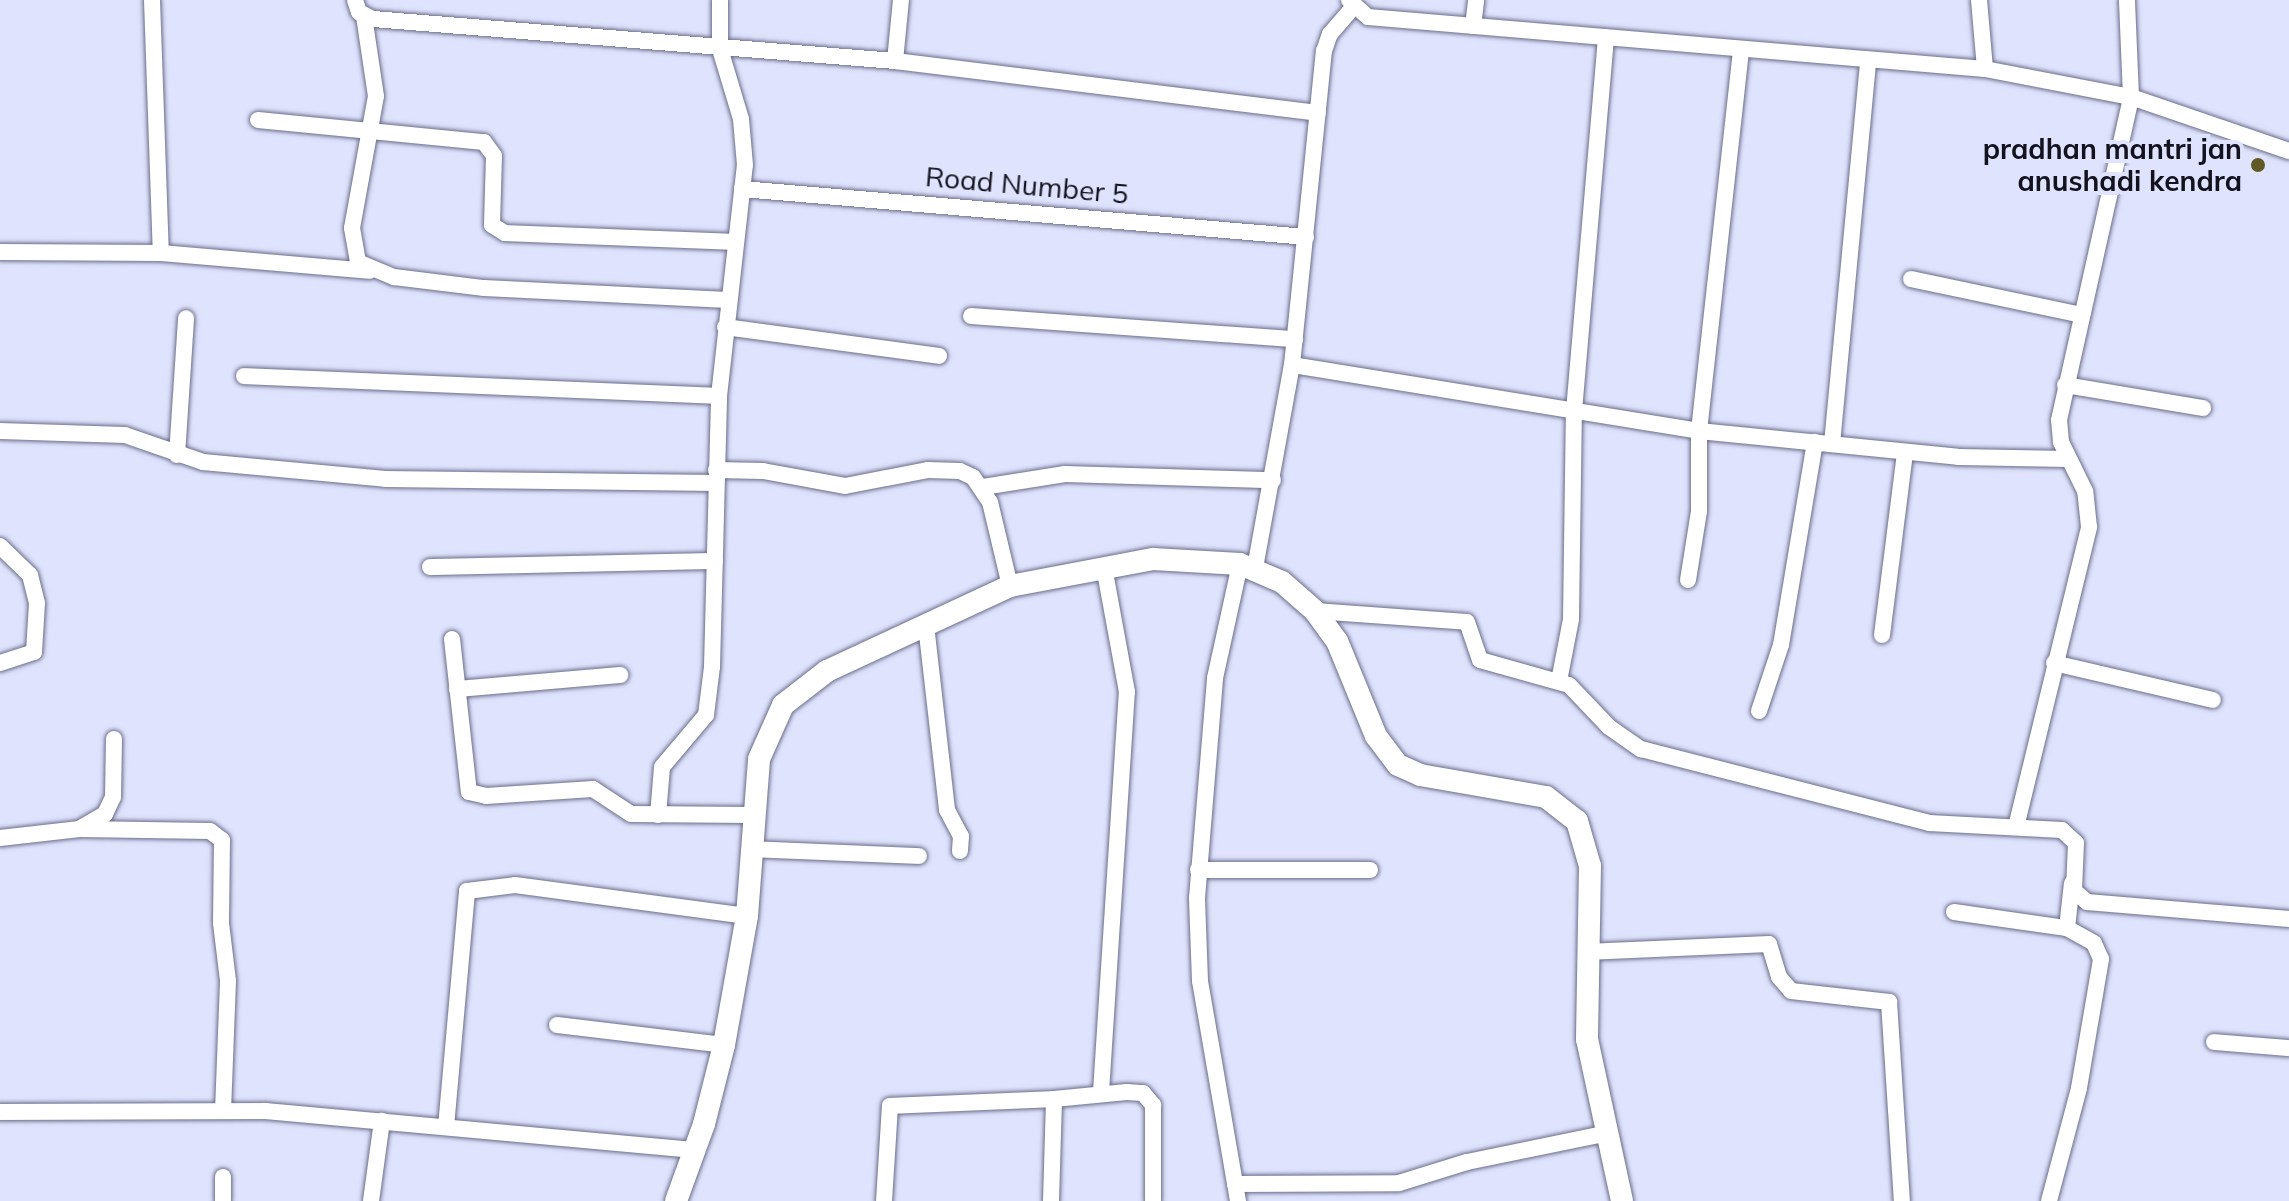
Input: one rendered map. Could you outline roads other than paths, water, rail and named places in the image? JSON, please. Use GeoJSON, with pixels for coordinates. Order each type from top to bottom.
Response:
{"type":"FeatureCollection","features":[{"type":"Feature","properties":{"kind":"street"},"geometry":{"type":"LineString","coordinates":[[152,0],[161,253]]}},
{"type":"Feature","properties":{"kind":"street"},"geometry":{"type":"LineString","coordinates":[[355,0],[364,16],[376,96],[373,128],[352,228],[358,262],[371,272]]}},
{"type":"Feature","properties":{"kind":"street"},"geometry":{"type":"LineString","coordinates":[[658,815],[665,758],[689,740],[706,715],[715,561],[719,396],[742,189],[743,130],[720,49],[720,0]]}},
{"type":"Feature","properties":{"kind":"street"},"geometry":{"type":"LineString","coordinates":[[895,61],[901,0]]}},
{"type":"Feature","properties":{"kind":"street"},"geometry":{"type":"LineString","coordinates":[[1473,26],[1476,0]]}},
{"type":"Feature","properties":{"kind":"street"},"geometry":{"type":"LineString","coordinates":[[1979,0],[1985,69]]}},
{"type":"Feature","properties":{"kind":"street"},"geometry":{"type":"LineString","coordinates":[[2016,827],[2089,527],[2085,491],[2068,459],[2059,420],[2131,97],[2127,0]]}},
{"type":"Feature","properties":{"kind":"street"},"geometry":{"type":"LineString","coordinates":[[1604,1134],[1467,1162],[1399,1183],[1237,1193],[1200,981],[1198,870],[1215,678],[1273,480],[1292,365],[1324,51],[1330,34],[1351,4],[1368,17],[1985,69],[2131,97],[2289,151]]}},
{"type":"Feature","properties":{"kind":"street"},"geometry":{"type":"LineString","coordinates":[[364,16],[720,49],[895,61],[1318,113]]}},
{"type":"Feature","properties":{"kind":"street"},"geometry":{"type":"LineString","coordinates":[[1559,681],[1571,619],[1574,411],[1606,37]]}},
{"type":"Feature","properties":{"kind":"street"},"geometry":{"type":"LineString","coordinates":[[1688,580],[1701,482],[1699,431],[1741,50]]}},
{"type":"Feature","properties":{"kind":"street"},"geometry":{"type":"LineString","coordinates":[[1759,711],[1781,645],[1823,443],[1868,60]]}},
{"type":"Feature","properties":{"kind":"street"},"geometry":{"type":"LineString","coordinates":[[258,120],[474,139],[491,147],[492,225],[505,233],[736,242]]}},
{"type":"Feature","properties":{"kind":"street","name":"Road Number 5"},"geometry":{"type":"LineString","coordinates":[[742,189],[1306,237]]}},
{"type":"Feature","properties":{"kind":"street"},"geometry":{"type":"LineString","coordinates":[[0,252],[161,253],[371,272],[484,288],[728,300]]}},
{"type":"Feature","properties":{"kind":"street"},"geometry":{"type":"LineString","coordinates":[[1911,279],[2082,315]]}},
{"type":"Feature","properties":{"kind":"street"},"geometry":{"type":"LineString","coordinates":[[971,316],[1295,339]]}},
{"type":"Feature","properties":{"kind":"street"},"geometry":{"type":"LineString","coordinates":[[177,455],[186,318]]}},
{"type":"Feature","properties":{"kind":"street"},"geometry":{"type":"LineString","coordinates":[[725,327],[939,356]]}},
{"type":"Feature","properties":{"kind":"street"},"geometry":{"type":"LineString","coordinates":[[1292,365],[1699,431],[1905,452],[2068,459]]}},
{"type":"Feature","properties":{"kind":"street"},"geometry":{"type":"LineString","coordinates":[[244,376],[719,396]]}},
{"type":"Feature","properties":{"kind":"street"},"geometry":{"type":"LineString","coordinates":[[2065,385],[2203,408]]}},
{"type":"Feature","properties":{"kind":"street"},"geometry":{"type":"LineString","coordinates":[[0,431],[125,435],[203,462],[385,479],[716,477],[763,471],[845,486],[945,469],[973,477],[983,487],[1000,529],[1010,586]]}},
{"type":"Feature","properties":{"kind":"street"},"geometry":{"type":"LineString","coordinates":[[1882,635],[1905,452]]}},
{"type":"Feature","properties":{"kind":"street"},"geometry":{"type":"LineString","coordinates":[[983,487],[1065,474],[1273,480]]}},
{"type":"Feature","properties":{"kind":"street"},"geometry":{"type":"LineString","coordinates":[[0,546],[30,575],[37,603],[34,652],[0,663]]}},
{"type":"Feature","properties":{"kind":"street"},"geometry":{"type":"LineString","coordinates":[[676,1201],[724,1045],[747,916],[759,759],[783,705],[827,671],[1010,586],[1153,559],[1248,566],[1315,611],[1337,641],[1384,752],[1398,765],[1420,775],[1546,797],[1577,821],[1590,866],[1586,952],[1587,1039],[1604,1134],[1622,1201]]}},
{"type":"Feature","properties":{"kind":"street"},"geometry":{"type":"LineString","coordinates":[[430,567],[715,561]]}},
{"type":"Feature","properties":{"kind":"street"},"geometry":{"type":"LineString","coordinates":[[1101,1092],[1127,692],[1104,567]]}},
{"type":"Feature","properties":{"kind":"street"},"geometry":{"type":"LineString","coordinates":[[1315,611],[1461,619],[1471,627],[1480,660],[1559,681],[1641,749],[1929,823],[2062,830],[2071,835],[2077,851],[2067,928]]}},
{"type":"Feature","properties":{"kind":"street"},"geometry":{"type":"LineString","coordinates":[[926,625],[947,810],[961,836],[960,851]]}},
{"type":"Feature","properties":{"kind":"street"},"geometry":{"type":"LineString","coordinates":[[452,639],[469,792],[593,789],[623,812],[753,815]]}},
{"type":"Feature","properties":{"kind":"street"},"geometry":{"type":"LineString","coordinates":[[2054,663],[2213,700]]}},
{"type":"Feature","properties":{"kind":"street"},"geometry":{"type":"LineString","coordinates":[[457,689],[620,675]]}},
{"type":"Feature","properties":{"kind":"street"},"geometry":{"type":"LineString","coordinates":[[79,829],[111,807],[114,739]]}},
{"type":"Feature","properties":{"kind":"street"},"geometry":{"type":"LineString","coordinates":[[0,838],[79,829],[210,831],[222,840],[221,923],[228,981],[223,1110]]}},
{"type":"Feature","properties":{"kind":"street"},"geometry":{"type":"LineString","coordinates":[[751,849],[919,856]]}},
{"type":"Feature","properties":{"kind":"street"},"geometry":{"type":"LineString","coordinates":[[1198,870],[1370,870]]}},
{"type":"Feature","properties":{"kind":"street"},"geometry":{"type":"LineString","coordinates":[[2072,883],[2078,897],[2100,904],[2289,919]]}},
{"type":"Feature","properties":{"kind":"street"},"geometry":{"type":"LineString","coordinates":[[446,1127],[467,891],[515,885],[747,916]]}},
{"type":"Feature","properties":{"kind":"street"},"geometry":{"type":"LineString","coordinates":[[1954,912],[2067,928],[2094,943],[2101,959],[2079,1088],[2049,1201]]}},
{"type":"Feature","properties":{"kind":"street"},"geometry":{"type":"LineString","coordinates":[[1586,952],[1760,943],[1775,951],[1779,977],[1791,991],[1889,1002],[1902,1201]]}},
{"type":"Feature","properties":{"kind":"street"},"geometry":{"type":"LineString","coordinates":[[557,1025],[724,1045]]}},
{"type":"Feature","properties":{"kind":"street"},"geometry":{"type":"LineString","coordinates":[[2214,1042],[2289,1048]]}},
{"type":"Feature","properties":{"kind":"street"},"geometry":{"type":"LineString","coordinates":[[884,1201],[890,1106],[1054,1099],[1101,1092],[1143,1093],[1153,1105],[1153,1201]]}},
{"type":"Feature","properties":{"kind":"street"},"geometry":{"type":"LineString","coordinates":[[1051,1201],[1054,1099]]}},
{"type":"Feature","properties":{"kind":"street"},"geometry":{"type":"LineString","coordinates":[[0,1112],[223,1110],[382,1121],[694,1150]]}},
{"type":"Feature","properties":{"kind":"street"},"geometry":{"type":"LineString","coordinates":[[371,1201],[382,1121]]}},
{"type":"Feature","properties":{"kind":"street"},"geometry":{"type":"LineString","coordinates":[[223,1177],[223,1201]]}},
{"type":"Feature","properties":{"kind":"place","name":"pradhan mantri jan anushadi kendra"},"geometry":{"type":"Point","coordinates":[2258,165]}}]}
